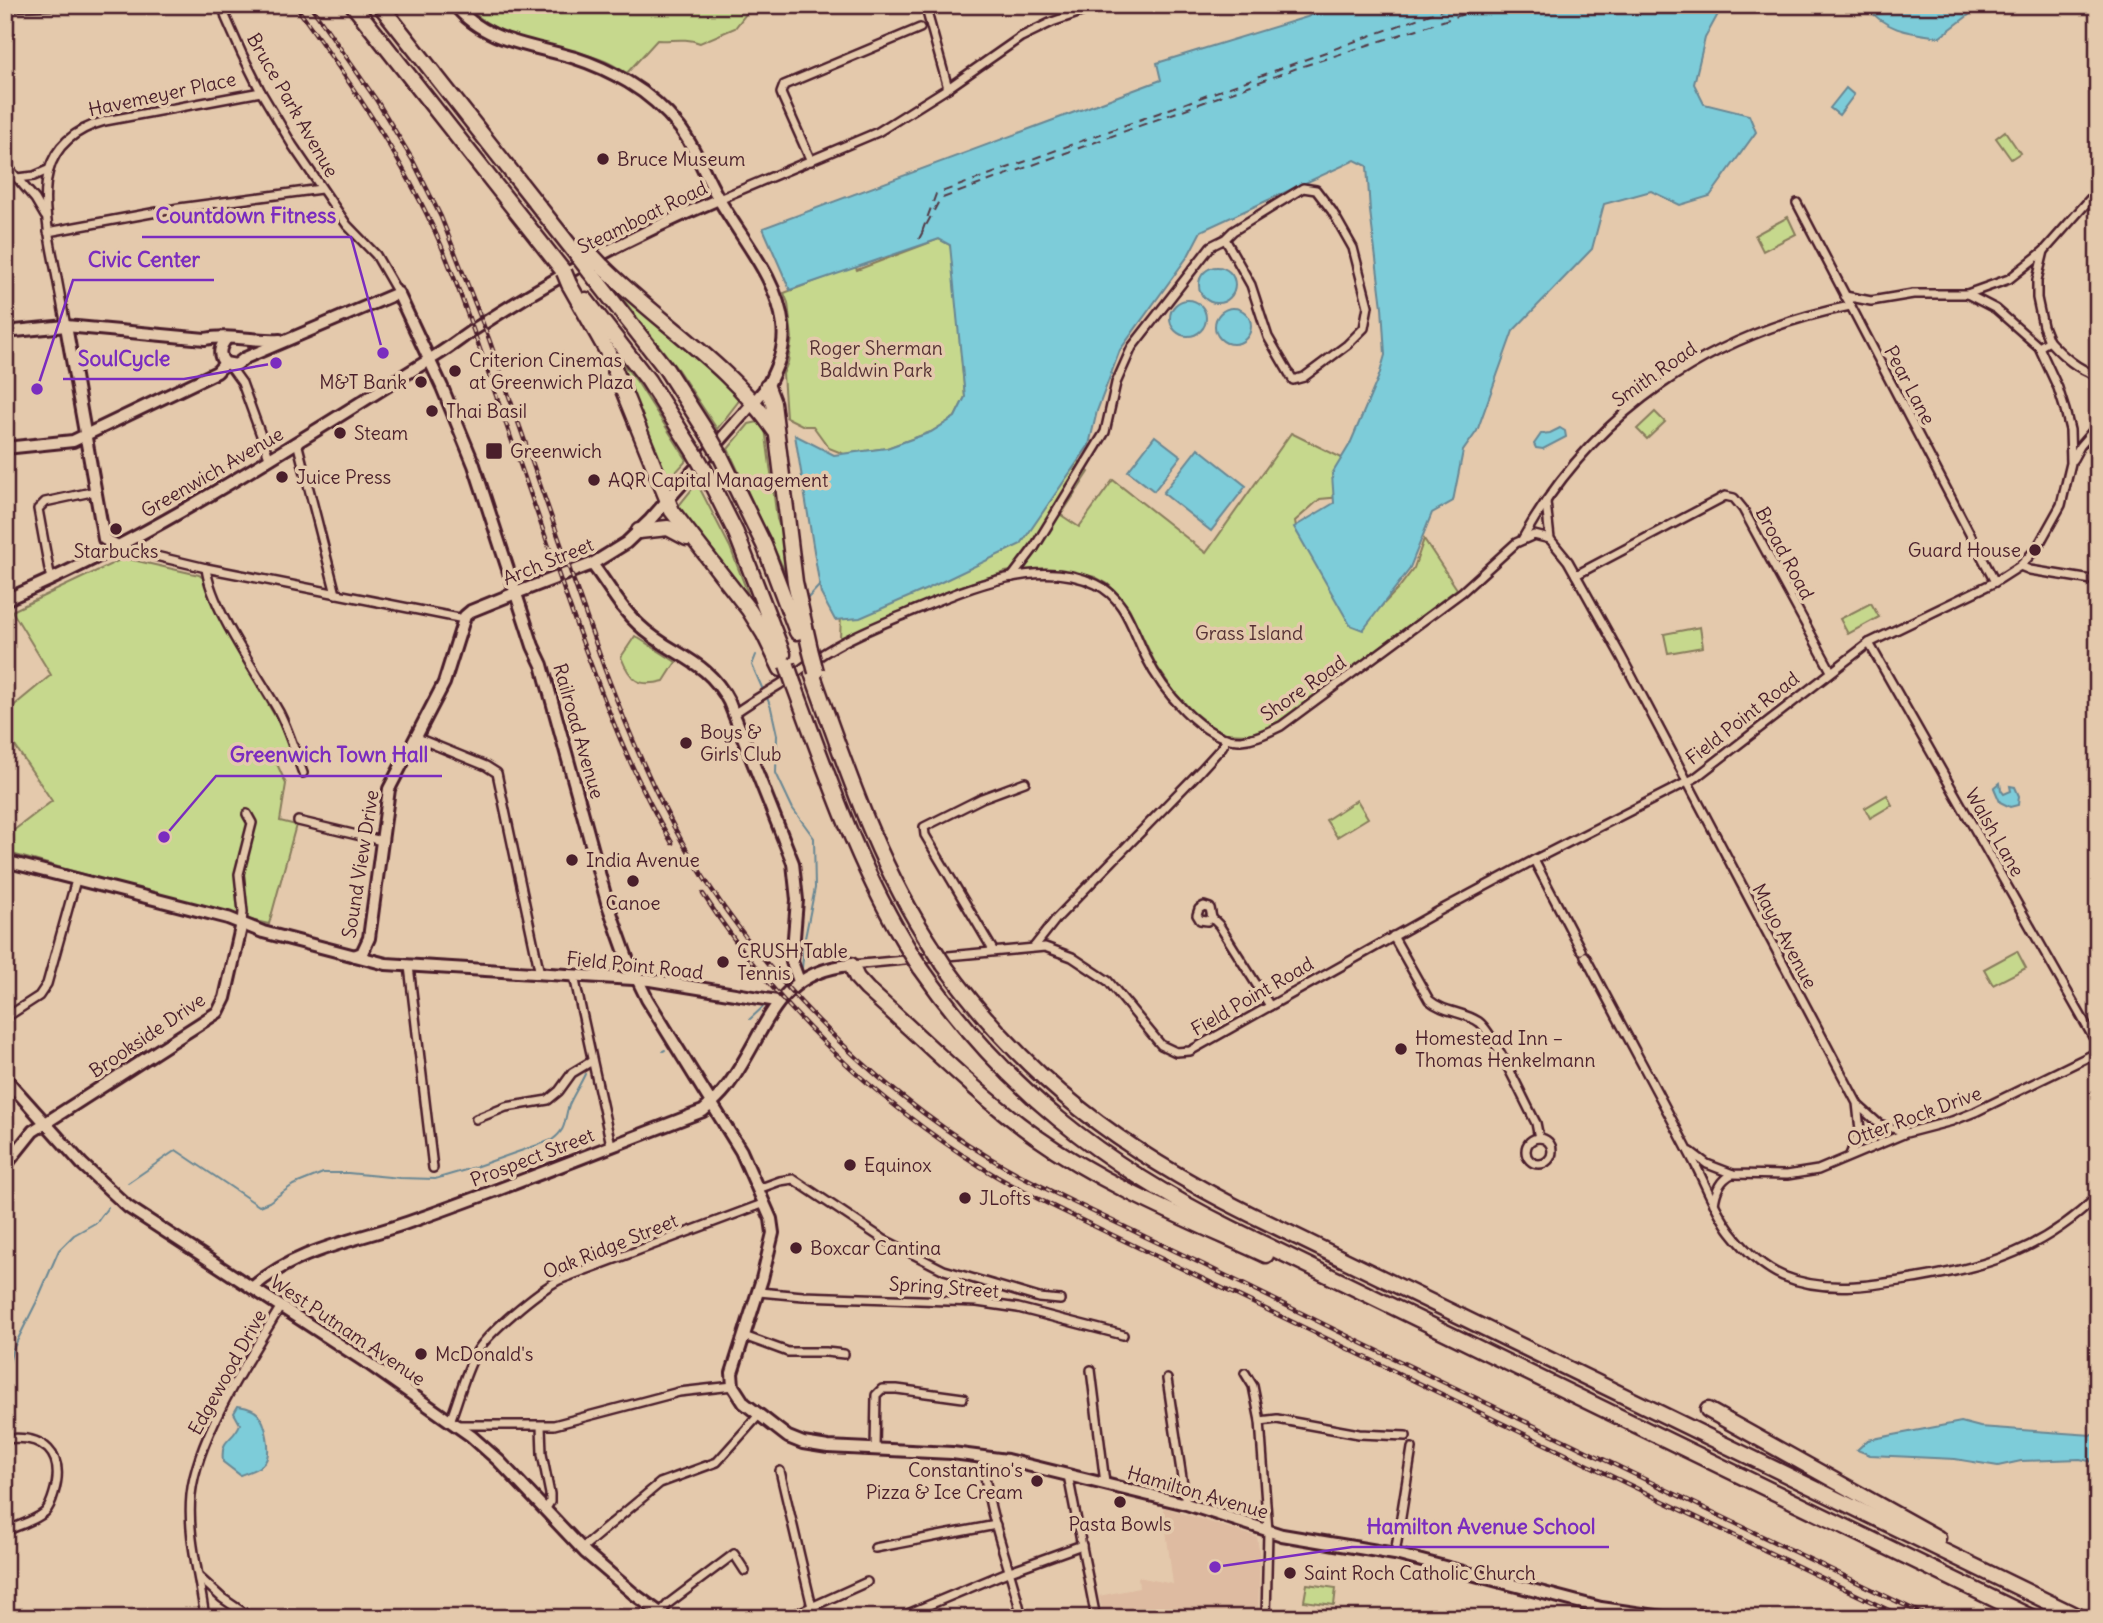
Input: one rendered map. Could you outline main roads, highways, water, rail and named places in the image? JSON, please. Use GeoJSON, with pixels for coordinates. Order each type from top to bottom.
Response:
{"type":"FeatureCollection","features":[{"type":"Feature","properties":{"kind":"highway"},"geometry":{"type":"LineString","coordinates":[[353,5],[641,370],[694,452],[736,533],[784,667],[862,863],[920,967],[954,1013],[1004,1070],[1060,1121],[1111,1160],[1199,1212],[2033,1618]]}},
{"type":"Feature","properties":{"kind":"highway"},"geometry":{"type":"LineString","coordinates":[[380,5],[479,130],[596,269],[709,436],[764,545],[807,651],[835,736],[880,853],[902,898],[944,965],[973,1003],[1032,1068],[1080,1110],[1141,1154],[1227,1203],[2081,1618]]}},
{"type":"Feature","properties":{"kind":"highway"},"geometry":{"type":"LineString","coordinates":[[596,269],[634,296],[722,371],[776,433]]}},
{"type":"Feature","properties":{"kind":"highway"},"geometry":{"type":"LineString","coordinates":[[566,276],[608,353],[666,500],[675,516],[756,622],[784,667]]}},
{"type":"Feature","properties":{"kind":"highway"},"geometry":{"type":"LineString","coordinates":[[767,387],[773,403],[796,594],[807,651]]}},
{"type":"Feature","properties":{"kind":"highway"},"geometry":{"type":"LineString","coordinates":[[639,531],[663,527],[677,531],[717,569]]}},
{"type":"Feature","properties":{"kind":"highway"},"geometry":{"type":"LineString","coordinates":[[851,965],[862,984],[976,1088],[1025,1129],[1073,1161],[1115,1186],[1170,1213],[1340,1289],[1426,1323]]}},
{"type":"Feature","properties":{"kind":"highway"},"geometry":{"type":"LineString","coordinates":[[1141,1154],[1340,1249]]}},
{"type":"Feature","properties":{"kind":"highway"},"geometry":{"type":"LineString","coordinates":[[1708,1410],[1950,1545],[2023,1589]]}},
{"type":"Feature","properties":{"kind":"main road","name":"Arch Street"},"geometry":{"type":"LineString","coordinates":[[455,5],[474,24],[491,34],[592,64],[639,89],[663,109],[687,138],[719,199],[776,295],[783,343],[777,367],[767,387],[639,531],[618,549],[592,564],[471,611],[464,619]]}},
{"type":"Feature","properties":{"kind":"main road","name":"Steamboat Road"},"geometry":{"type":"LineString","coordinates":[[429,360],[481,325],[608,250],[719,199]]}},
{"type":"Feature","properties":{"kind":"main road","name":"Bruce Park Avenue"},"geometry":{"type":"LineString","coordinates":[[287,340],[398,293],[429,360]]}},
{"type":"Feature","properties":{"kind":"main road"},"geometry":{"type":"LineString","coordinates":[[5,332],[66,326],[205,338],[287,340]]}},
{"type":"Feature","properties":{"kind":"main road"},"geometry":{"type":"LineString","coordinates":[[66,326],[104,539],[118,546]]}},
{"type":"Feature","properties":{"kind":"main road"},"geometry":{"type":"LineString","coordinates":[[205,338],[224,360],[243,360],[287,340]]}},
{"type":"Feature","properties":{"kind":"main road"},"geometry":{"type":"LineString","coordinates":[[5,448],[73,441],[217,372],[224,360],[220,348],[227,338]]}},
{"type":"Feature","properties":{"kind":"main road"},"geometry":{"type":"LineString","coordinates":[[242,340],[246,347],[243,360]]}},
{"type":"Feature","properties":{"kind":"main road","name":"Greenwich Avenue"},"geometry":{"type":"LineString","coordinates":[[5,600],[118,546],[218,491],[429,360]]}},
{"type":"Feature","properties":{"kind":"main road","name":"Railroad Avenue"},"geometry":{"type":"LineString","coordinates":[[429,360],[474,465],[517,592],[557,715],[607,902],[638,980],[652,1008],[741,1151],[771,1219],[774,1233],[734,1363],[733,1386]]}},
{"type":"Feature","properties":{"kind":"main road"},"geometry":{"type":"LineString","coordinates":[[592,564],[624,610],[641,627],[694,661],[713,677],[726,695],[793,863],[797,900],[792,962],[799,981]]}},
{"type":"Feature","properties":{"kind":"main road","name":"Sound View Drive"},"geometry":{"type":"LineString","coordinates":[[354,956],[362,953],[369,938],[388,789],[444,682],[464,619]]}},
{"type":"Feature","properties":{"kind":"main road","name":"Field Point Road"},"geometry":{"type":"LineString","coordinates":[[5,861],[188,907],[263,932],[386,964],[638,980],[777,1002],[799,981],[827,968],[851,965]]}},
{"type":"Feature","properties":{"kind":"main road","name":"Brookside Drive"},"geometry":{"type":"LineString","coordinates":[[5,1166],[33,1130],[218,1012],[230,976],[242,923]]}},
{"type":"Feature","properties":{"kind":"main road","name":"Prospect Street"},"geometry":{"type":"LineString","coordinates":[[252,1287],[267,1274],[326,1247],[419,1219],[703,1111],[725,1089],[746,1058],[777,1002]]}},
{"type":"Feature","properties":{"kind":"main road","name":"West Putnam Avenue"},"geometry":{"type":"LineString","coordinates":[[5,1078],[82,1164],[128,1207],[281,1306],[453,1423],[491,1453],[582,1548],[634,1594],[663,1615]]}},
{"type":"Feature","properties":{"kind":"main road","name":"Hamilton Avenue"},"geometry":{"type":"LineString","coordinates":[[733,1386],[744,1403],[788,1437],[803,1443],[821,1447],[983,1456],[1186,1504],[1268,1531],[1395,1554],[1600,1613],[1670,1618]]}},
{"type":"Feature","properties":{"kind":"water"},"geometry":{"type":"Polygon","coordinates":[[[1334,5],[1723,5],[1705,38],[1694,84],[1704,104],[1749,115],[1756,132],[1710,196],[1680,205],[1651,191],[1604,204],[1592,249],[1513,331],[1477,431],[1463,451],[1453,501],[1432,513],[1409,570],[1363,630],[1350,625],[1294,527],[1334,503],[1332,474],[1350,444],[1379,376],[1385,355],[1367,166],[1355,160],[1201,231],[1188,256],[1120,350],[1097,411],[1089,445],[1021,544],[860,618],[835,620],[821,594],[795,435],[834,455],[887,448],[931,432],[955,417],[965,397],[950,245],[939,239],[790,290],[763,228],[1161,80],[1157,63],[1307,17],[1334,5]]]}},
{"type":"Feature","properties":{"kind":"water"},"geometry":{"type":"Polygon","coordinates":[[[1982,5],[1940,37],[1890,26],[1866,6],[1982,5]]]}},
{"type":"Feature","properties":{"kind":"water"},"geometry":{"type":"Polygon","coordinates":[[[1846,88],[1854,95],[1839,115],[1830,108],[1846,88]]]}},
{"type":"Feature","properties":{"kind":"water"},"geometry":{"type":"Polygon","coordinates":[[[1217,267],[1230,272],[1235,285],[1230,298],[1217,303],[1204,298],[1199,285],[1204,272],[1217,267]]]}},
{"type":"Feature","properties":{"kind":"water"},"geometry":{"type":"Polygon","coordinates":[[[1188,300],[1201,305],[1206,318],[1201,331],[1188,336],[1175,331],[1170,318],[1175,305],[1188,300]]]}},
{"type":"Feature","properties":{"kind":"water"},"geometry":{"type":"Polygon","coordinates":[[[1233,308],[1246,313],[1251,326],[1246,339],[1233,344],[1220,339],[1215,326],[1220,313],[1233,308]]]}},
{"type":"Feature","properties":{"kind":"water"},"geometry":{"type":"Polygon","coordinates":[[[1560,428],[1565,431],[1566,437],[1543,449],[1536,448],[1534,444],[1541,434],[1560,428]]]}},
{"type":"Feature","properties":{"kind":"water"},"geometry":{"type":"Polygon","coordinates":[[[1155,436],[1181,456],[1154,491],[1128,471],[1155,436]]]}},
{"type":"Feature","properties":{"kind":"water"},"geometry":{"type":"Polygon","coordinates":[[[1198,448],[1246,486],[1211,531],[1163,493],[1198,448]]]}},
{"type":"Feature","properties":{"kind":"water"},"geometry":{"type":"Polygon","coordinates":[[[2000,783],[2004,794],[2011,791],[2010,786],[2015,787],[2019,796],[2018,805],[2010,807],[2000,802],[1994,788],[2000,783]]]}},
{"type":"Feature","properties":{"kind":"water"},"geometry":{"type":"Polygon","coordinates":[[[238,1406],[258,1414],[268,1445],[265,1462],[240,1475],[223,1462],[223,1448],[240,1424],[234,1413],[238,1406]]]}},
{"type":"Feature","properties":{"kind":"water"},"geometry":{"type":"Polygon","coordinates":[[[1961,1422],[1980,1427],[2092,1435],[2098,1438],[2098,1463],[2080,1459],[2021,1461],[1998,1466],[1955,1459],[1870,1455],[1857,1450],[1868,1440],[1961,1422]]]}},
{"type":"Feature","properties":{"kind":"waterway"},"geometry":{"type":"LineString","coordinates":[[806,600],[820,585]]}},
{"type":"Feature","properties":{"kind":"waterway"},"geometry":{"type":"LineString","coordinates":[[756,655],[752,665],[763,690]]}},
{"type":"Feature","properties":{"kind":"waterway"},"geometry":{"type":"LineString","coordinates":[[766,695],[777,735],[776,773],[793,809],[814,838],[815,888],[802,968]]}},
{"type":"Feature","properties":{"kind":"waterway"},"geometry":{"type":"LineString","coordinates":[[750,1019],[763,1007]]}},
{"type":"Feature","properties":{"kind":"waterway"},"geometry":{"type":"LineString","coordinates":[[128,1183],[176,1150],[259,1206],[293,1185],[323,1173],[435,1179],[552,1140],[563,1128],[569,1105],[585,1074]]}},
{"type":"Feature","properties":{"kind":"waterway"},"geometry":{"type":"LineString","coordinates":[[5,1380],[12,1351],[59,1250],[74,1235],[97,1222],[108,1207]]}},
{"type":"Feature","properties":{"kind":"railway"},"geometry":{"type":"LineString","coordinates":[[295,5],[393,151],[441,245],[468,314],[598,685],[632,765],[672,843]]}},
{"type":"Feature","properties":{"kind":"railway"},"geometry":{"type":"LineString","coordinates":[[310,5],[377,101],[412,159],[441,217],[489,339],[605,670],[662,804],[714,893],[781,980],[819,1021],[859,1060],[901,1095],[945,1128],[1028,1180],[1931,1618]]}},
{"type":"Feature","properties":{"kind":"railway"},"geometry":{"type":"LineString","coordinates":[[703,894],[762,975],[829,1048],[904,1113],[944,1143],[996,1176],[1060,1210],[1905,1618]]}},
{"type":"Feature","properties":{"kind":"place","name":"Bruce Museum"},"geometry":{"type":"Point","coordinates":[603,159]}},
{"type":"Feature","properties":{"kind":"place","name":"Countdown Fitness"},"geometry":{"type":"Point","coordinates":[383,353]}},
{"type":"Feature","properties":{"kind":"place","name":"SoulCycle"},"geometry":{"type":"Point","coordinates":[276,363]}},
{"type":"Feature","properties":{"kind":"place","name":"Criterion Cinemas at Greenwich Plaza"},"geometry":{"type":"Point","coordinates":[455,371]}},
{"type":"Feature","properties":{"kind":"place","name":"M&T Bank"},"geometry":{"type":"Point","coordinates":[421,382]}},
{"type":"Feature","properties":{"kind":"place","name":"Civic Center"},"geometry":{"type":"Point","coordinates":[37,389]}},
{"type":"Feature","properties":{"kind":"place","name":"Thai Basil"},"geometry":{"type":"Point","coordinates":[432,411]}},
{"type":"Feature","properties":{"kind":"place","name":"Steam"},"geometry":{"type":"Point","coordinates":[340,433]}},
{"type":"Feature","properties":{"kind":"place","name":"Greenwich"},"geometry":{"type":"Point","coordinates":[494,451]}},
{"type":"Feature","properties":{"kind":"place","name":"Juice Press"},"geometry":{"type":"Point","coordinates":[282,477]}},
{"type":"Feature","properties":{"kind":"place","name":"AQR Capital Management"},"geometry":{"type":"Point","coordinates":[594,480]}},
{"type":"Feature","properties":{"kind":"place","name":"Starbucks"},"geometry":{"type":"Point","coordinates":[116,529]}},
{"type":"Feature","properties":{"kind":"place","name":"Guard House"},"geometry":{"type":"Point","coordinates":[2035,550]}},
{"type":"Feature","properties":{"kind":"place","name":"Boys & Girls Club"},"geometry":{"type":"Point","coordinates":[686,743]}},
{"type":"Feature","properties":{"kind":"place","name":"Greenwich Town Hall"},"geometry":{"type":"Point","coordinates":[164,837]}},
{"type":"Feature","properties":{"kind":"place","name":"India Avenue"},"geometry":{"type":"Point","coordinates":[572,860]}},
{"type":"Feature","properties":{"kind":"place","name":"Canoe"},"geometry":{"type":"Point","coordinates":[633,881]}},
{"type":"Feature","properties":{"kind":"place","name":"CRUSH Table Tennis"},"geometry":{"type":"Point","coordinates":[723,962]}},
{"type":"Feature","properties":{"kind":"place","name":"Homestead Inn – Thomas Henkelmann"},"geometry":{"type":"Point","coordinates":[1401,1049]}},
{"type":"Feature","properties":{"kind":"place","name":"Equinox"},"geometry":{"type":"Point","coordinates":[850,1165]}},
{"type":"Feature","properties":{"kind":"place","name":"JLofts"},"geometry":{"type":"Point","coordinates":[965,1198]}},
{"type":"Feature","properties":{"kind":"place","name":"Boxcar Cantina"},"geometry":{"type":"Point","coordinates":[796,1248]}},
{"type":"Feature","properties":{"kind":"place","name":"McDonald's"},"geometry":{"type":"Point","coordinates":[421,1354]}},
{"type":"Feature","properties":{"kind":"place","name":"Constantino's Pizza & Ice Cream"},"geometry":{"type":"Point","coordinates":[1037,1481]}},
{"type":"Feature","properties":{"kind":"place","name":"Pasta Bowls"},"geometry":{"type":"Point","coordinates":[1120,1502]}},
{"type":"Feature","properties":{"kind":"place","name":"Hamilton Avenue School"},"geometry":{"type":"Point","coordinates":[1215,1567]}},
{"type":"Feature","properties":{"kind":"place","name":"Saint Roch Catholic Church"},"geometry":{"type":"Point","coordinates":[1290,1573]}},
{"type":"Feature","properties":{"kind":"park label","name":"Roger Sherman Baldwin Park"},"geometry":{"type":"Point","coordinates":[876,359]}},
{"type":"Feature","properties":{"kind":"park label","name":"Grass Island"},"geometry":{"type":"Point","coordinates":[1249,633]}}]}
